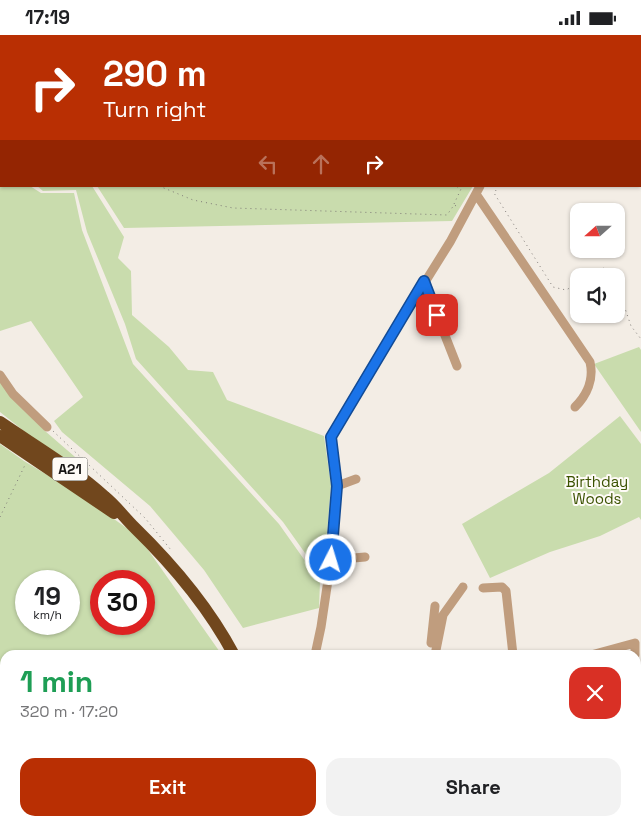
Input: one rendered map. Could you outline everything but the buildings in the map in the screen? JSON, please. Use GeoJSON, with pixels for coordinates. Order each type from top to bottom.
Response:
{"type":"FeatureCollection","features":[{"type":"Feature","properties":{"kind":"highway","name":"A21"},"geometry":{"type":"LineString","coordinates":[[0,422],[110,501],[163,555],[192,590],[231,650]]}},
{"type":"Feature","properties":{"kind":"highway","name":"A21"},"geometry":{"type":"LineString","coordinates":[[0,436],[133,525]]}},
{"type":"Feature","properties":{"kind":"street"},"geometry":{"type":"LineString","coordinates":[[316,650],[331,560],[337,486],[331,437],[424,281],[450,242],[478,190],[590,362],[591,377],[588,387],[582,400],[575,407]]}},
{"type":"Feature","properties":{"kind":"street"},"geometry":{"type":"LineString","coordinates":[[424,281],[457,366]]}},
{"type":"Feature","properties":{"kind":"street"},"geometry":{"type":"LineString","coordinates":[[0,375],[13,394],[47,427]]}},
{"type":"Feature","properties":{"kind":"street"},"geometry":{"type":"LineString","coordinates":[[337,486],[356,479]]}},
{"type":"Feature","properties":{"kind":"street"},"geometry":{"type":"LineString","coordinates":[[331,560],[365,557]]}},
{"type":"Feature","properties":{"kind":"street"},"geometry":{"type":"LineString","coordinates":[[483,588],[500,586],[506,591],[512,650]]}},
{"type":"Feature","properties":{"kind":"street"},"geometry":{"type":"LineString","coordinates":[[436,650],[443,615],[463,587]]}},
{"type":"Feature","properties":{"kind":"street"},"geometry":{"type":"LineString","coordinates":[[431,650],[435,606]]}},
{"type":"Feature","properties":{"kind":"street"},"geometry":{"type":"LineString","coordinates":[[608,650],[638,641]]}},
{"type":"Feature","properties":{"kind":"path"},"geometry":{"type":"LineString","coordinates":[[162,187],[194,200],[233,208],[447,215],[461,189],[458,187]]}},
{"type":"Feature","properties":{"kind":"path"},"geometry":{"type":"LineString","coordinates":[[498,187],[494,193],[553,287],[566,290],[570,288]]}},
{"type":"Feature","properties":{"kind":"path"},"geometry":{"type":"LineString","coordinates":[[454,205],[467,210]]}},
{"type":"Feature","properties":{"kind":"path"},"geometry":{"type":"LineString","coordinates":[[625,308],[631,326],[641,339]]}},
{"type":"Feature","properties":{"kind":"path"},"geometry":{"type":"LineString","coordinates":[[0,517],[26,462]]}},
{"type":"Feature","properties":{"kind":"green space"},"geometry":{"type":"Polygon","coordinates":[[[0,187],[32,187],[41,193],[74,193],[82,230],[133,364],[279,524],[320,582],[319,608],[243,628],[204,570],[150,506],[62,432],[54,421],[83,397],[31,321],[0,331],[0,187]]]}},
{"type":"Feature","properties":{"kind":"green space"},"geometry":{"type":"Polygon","coordinates":[[[38,187],[93,187],[124,237],[118,258],[131,271],[132,315],[169,347],[188,370],[213,372],[227,400],[324,436],[331,485],[322,577],[283,522],[136,359],[125,324],[87,232],[76,190],[43,191],[38,187]]]}},
{"type":"Feature","properties":{"kind":"green space"},"geometry":{"type":"Polygon","coordinates":[[[98,187],[472,187],[452,221],[124,228],[98,187]]]}},
{"type":"Feature","properties":{"kind":"green space"},"geometry":{"type":"Polygon","coordinates":[[[639,347],[641,350],[641,432],[594,364],[639,347]]]}},
{"type":"Feature","properties":{"kind":"green space"},"geometry":{"type":"Polygon","coordinates":[[[0,373],[45,431],[89,469],[84,474],[34,439],[0,412],[0,373]]]}},
{"type":"Feature","properties":{"kind":"green space","name":"Birthday Woods"},"geometry":{"type":"Polygon","coordinates":[[[620,416],[641,444],[641,520],[639,517],[600,536],[550,552],[490,578],[462,524],[549,473],[620,416]]]}},
{"type":"Feature","properties":{"kind":"green space"},"geometry":{"type":"Polygon","coordinates":[[[0,444],[24,461],[82,496],[139,537],[218,650],[0,650],[0,444]]]}},
{"type":"Feature","properties":{"kind":"route"},"geometry":{"type":"LineString","coordinates":[[331,560],[337,486],[331,437],[424,281],[437,315]]}}]}
